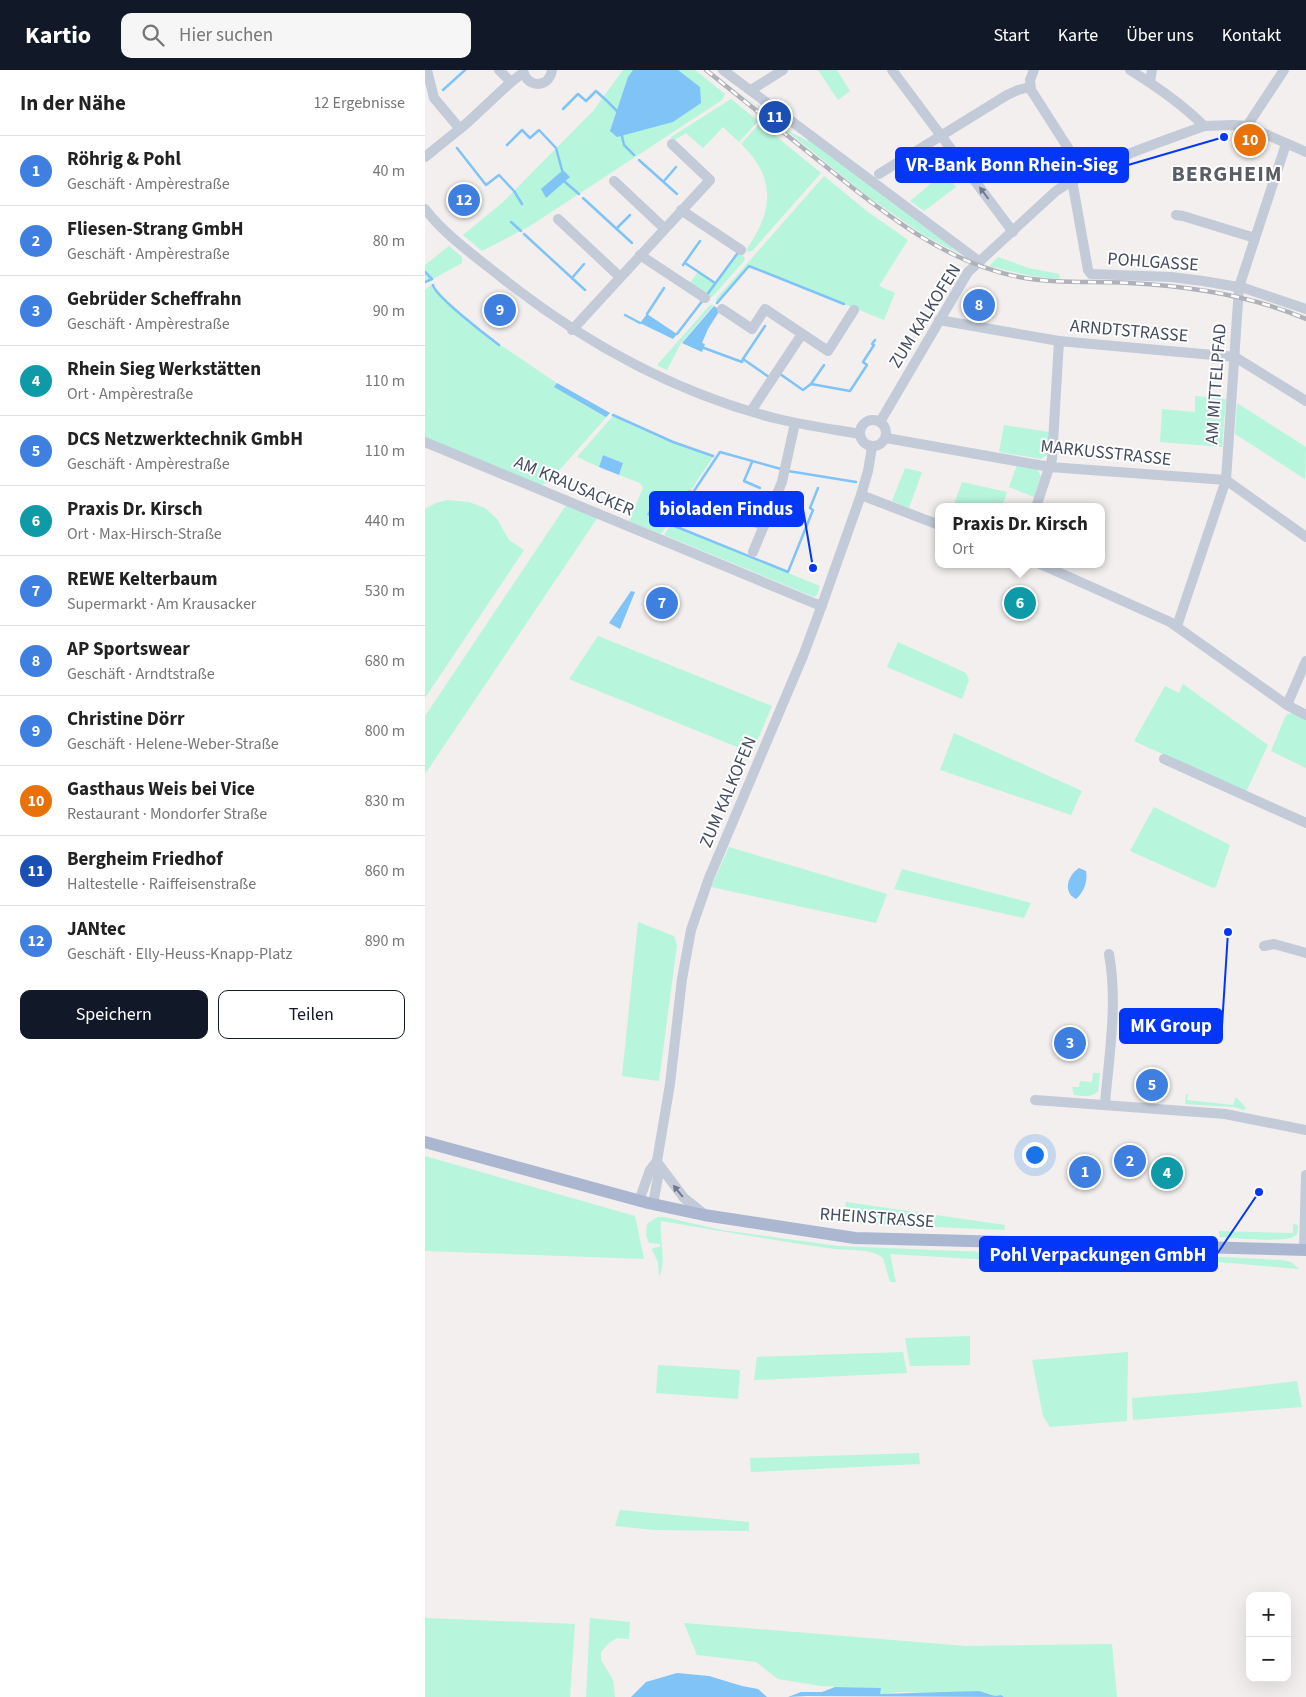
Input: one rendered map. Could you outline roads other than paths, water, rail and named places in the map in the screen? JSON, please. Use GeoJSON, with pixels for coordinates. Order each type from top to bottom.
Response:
{"type":"FeatureCollection","features":[{"type":"Feature","properties":{"kind":"main road","name":"RHEINSTRASSE"},"geometry":{"type":"LineString","coordinates":[[425,1142],[639,1201],[704,1215],[855,1238],[1305,1250]]}},
{"type":"Feature","properties":{"kind":"street"},"geometry":{"type":"LineString","coordinates":[[427,70],[434,98],[460,129]]}},
{"type":"Feature","properties":{"kind":"street"},"geometry":{"type":"LineString","coordinates":[[499,70],[511,82]]}},
{"type":"Feature","properties":{"kind":"street"},"geometry":{"type":"LineString","coordinates":[[425,157],[460,129],[523,72],[529,81],[538,84],[547,81],[552,70]]}},
{"type":"Feature","properties":{"kind":"street"},"geometry":{"type":"LineString","coordinates":[[723,70],[980,262]]}},
{"type":"Feature","properties":{"kind":"street"},"geometry":{"type":"LineString","coordinates":[[751,90],[783,70]]}},
{"type":"Feature","properties":{"kind":"street"},"geometry":{"type":"LineString","coordinates":[[892,70],[1013,232]]}},
{"type":"Feature","properties":{"kind":"street"},"geometry":{"type":"LineString","coordinates":[[1034,70],[1030,80],[1030,87],[1084,173]]}},
{"type":"Feature","properties":{"kind":"street"},"geometry":{"type":"LineString","coordinates":[[1130,70],[1150,82],[1204,126]]}},
{"type":"Feature","properties":{"kind":"street"},"geometry":{"type":"LineString","coordinates":[[1150,82],[1152,70]]}},
{"type":"Feature","properties":{"kind":"street"},"geometry":{"type":"LineString","coordinates":[[1284,70],[1247,126],[1306,152]]}},
{"type":"Feature","properties":{"kind":"street"},"geometry":{"type":"LineString","coordinates":[[879,174],[1007,95],[1030,87]]}},
{"type":"Feature","properties":{"kind":"street","name":"ZUM KALKOFEN"},"geometry":{"type":"LineString","coordinates":[[880,422],[968,272],[1056,191],[1084,173],[1125,155],[1204,126],[1247,126]]}},
{"type":"Feature","properties":{"kind":"street"},"geometry":{"type":"LineString","coordinates":[[573,330],[640,254],[710,180],[672,144]]}},
{"type":"Feature","properties":{"kind":"street","name":"AM MITTELPFAD"},"geometry":{"type":"LineString","coordinates":[[1177,626],[1226,480],[1239,287],[1286,144]]}},
{"type":"Feature","properties":{"kind":"street","name":"POHLGASSE"},"geometry":{"type":"LineString","coordinates":[[1072,180],[1088,270],[1091,274],[1171,276],[1239,287],[1306,309]]}},
{"type":"Feature","properties":{"kind":"street"},"geometry":{"type":"LineString","coordinates":[[615,181],[665,228]]}},
{"type":"Feature","properties":{"kind":"street"},"geometry":{"type":"LineString","coordinates":[[425,209],[442,228],[512,286],[573,330],[648,372],[692,391],[751,411],[795,423],[859,434]]}},
{"type":"Feature","properties":{"kind":"street"},"geometry":{"type":"LineString","coordinates":[[681,210],[741,250]]}},
{"type":"Feature","properties":{"kind":"street"},"geometry":{"type":"LineString","coordinates":[[1176,215],[1255,238]]}},
{"type":"Feature","properties":{"kind":"street"},"geometry":{"type":"LineString","coordinates":[[557,219],[620,277]]}},
{"type":"Feature","properties":{"kind":"street"},"geometry":{"type":"LineString","coordinates":[[640,254],[705,298]]}},
{"type":"Feature","properties":{"kind":"street"},"geometry":{"type":"LineString","coordinates":[[722,309],[752,328],[765,309],[828,350],[854,310]]}},
{"type":"Feature","properties":{"kind":"street","name":"ARNDTSTRASSE"},"geometry":{"type":"LineString","coordinates":[[939,320],[1059,342],[1235,357],[1306,401]]}},
{"type":"Feature","properties":{"kind":"street"},"geometry":{"type":"LineString","coordinates":[[751,411],[802,334]]}},
{"type":"Feature","properties":{"kind":"street"},"geometry":{"type":"LineString","coordinates":[[1037,503],[1052,459],[1059,342]]}},
{"type":"Feature","properties":{"kind":"street"},"geometry":{"type":"LineString","coordinates":[[870,420],[880,422],[886,428],[886,438],[880,445],[871,447],[863,443],[859,434],[860,429],[870,420]]}},
{"type":"Feature","properties":{"kind":"street"},"geometry":{"type":"LineString","coordinates":[[753,552],[781,482],[795,423]]}},
{"type":"Feature","properties":{"kind":"street","name":"MARKUSSTRASSE"},"geometry":{"type":"LineString","coordinates":[[886,438],[1050,467],[1226,480]]}},
{"type":"Feature","properties":{"kind":"street","name":"AM KRAUSACKER"},"geometry":{"type":"LineString","coordinates":[[425,442],[822,605]]}},
{"type":"Feature","properties":{"kind":"street","name":"ZUM KALKOFEN"},"geometry":{"type":"LineString","coordinates":[[653,1204],[658,1177],[657,1161],[670,1084],[682,979],[691,930],[709,878],[803,656],[861,495],[868,471],[871,447]]}},
{"type":"Feature","properties":{"kind":"street"},"geometry":{"type":"LineString","coordinates":[[1226,480],[1306,537]]}},
{"type":"Feature","properties":{"kind":"street"},"geometry":{"type":"LineString","coordinates":[[690,495],[764,526]]}},
{"type":"Feature","properties":{"kind":"street"},"geometry":{"type":"LineString","coordinates":[[861,495],[935,523]]}},
{"type":"Feature","properties":{"kind":"street"},"geometry":{"type":"LineString","coordinates":[[1049,568],[1177,626],[1287,705],[1306,715]]}},
{"type":"Feature","properties":{"kind":"street"},"geometry":{"type":"LineString","coordinates":[[1287,705],[1306,661]]}},
{"type":"Feature","properties":{"kind":"street"},"geometry":{"type":"LineString","coordinates":[[1164,759],[1306,823]]}},
{"type":"Feature","properties":{"kind":"street"},"geometry":{"type":"LineString","coordinates":[[1264,946],[1275,944],[1306,953]]}},
{"type":"Feature","properties":{"kind":"street"},"geometry":{"type":"LineString","coordinates":[[1105,1104],[1113,996],[1113,977],[1109,954]]}},
{"type":"Feature","properties":{"kind":"street"},"geometry":{"type":"LineString","coordinates":[[1035,1100],[1225,1114],[1306,1130]]}},
{"type":"Feature","properties":{"kind":"street"},"geometry":{"type":"LineString","coordinates":[[657,1161],[684,1198],[704,1215]]}},
{"type":"Feature","properties":{"kind":"street","name":"ZUM KALKOFEN"},"geometry":{"type":"LineString","coordinates":[[639,1201],[650,1170],[657,1161]]}},
{"type":"Feature","properties":{"kind":"street"},"geometry":{"type":"LineString","coordinates":[[1305,1250],[1306,1175]]}},
{"type":"Feature","properties":{"kind":"water"},"geometry":{"type":"Polygon","coordinates":[[[633,70],[678,70],[700,87],[701,103],[673,122],[617,137],[610,131],[628,77],[633,70]]]}},
{"type":"Feature","properties":{"kind":"water"},"geometry":{"type":"Polygon","coordinates":[[[563,170],[570,177],[546,198],[541,189],[563,170]]]}},
{"type":"Feature","properties":{"kind":"water"},"geometry":{"type":"Polygon","coordinates":[[[714,306],[720,310],[702,343],[705,344],[702,352],[682,343],[714,306]]]}},
{"type":"Feature","properties":{"kind":"water"},"geometry":{"type":"Polygon","coordinates":[[[647,314],[677,334],[673,339],[640,323],[647,314]]]}},
{"type":"Feature","properties":{"kind":"water"},"geometry":{"type":"Polygon","coordinates":[[[557,383],[610,413],[606,417],[554,387],[557,383]]]}},
{"type":"Feature","properties":{"kind":"water"},"geometry":{"type":"Polygon","coordinates":[[[603,455],[623,463],[619,475],[599,467],[603,455]]]}},
{"type":"Feature","properties":{"kind":"water"},"geometry":{"type":"Polygon","coordinates":[[[656,493],[682,503],[668,524],[647,515],[656,493]]]}},
{"type":"Feature","properties":{"kind":"water"},"geometry":{"type":"Polygon","coordinates":[[[631,591],[635,592],[620,629],[609,623],[631,591]]]}},
{"type":"Feature","properties":{"kind":"water"},"geometry":{"type":"Polygon","coordinates":[[[1079,868],[1086,871],[1086,882],[1076,899],[1069,892],[1068,884],[1072,875],[1079,868]]]}},
{"type":"Feature","properties":{"kind":"water"},"geometry":{"type":"Polygon","coordinates":[[[677,1673],[709,1676],[758,1689],[767,1697],[631,1697],[646,1682],[677,1673]]]}},
{"type":"Feature","properties":{"kind":"water"},"geometry":{"type":"Polygon","coordinates":[[[835,1687],[881,1688],[880,1694],[979,1691],[1004,1697],[788,1697],[801,1692],[822,1692],[835,1687]]]}},
{"type":"Feature","properties":{"kind":"waterway"},"geometry":{"type":"LineString","coordinates":[[443,90],[465,70]]}},
{"type":"Feature","properties":{"kind":"waterway"},"geometry":{"type":"LineString","coordinates":[[563,109],[578,94],[586,101],[596,91],[607,101]]}},
{"type":"Feature","properties":{"kind":"waterway"},"geometry":{"type":"LineString","coordinates":[[608,102],[617,111]]}},
{"type":"Feature","properties":{"kind":"waterway"},"geometry":{"type":"LineString","coordinates":[[507,145],[522,130],[530,138],[539,130],[556,148],[562,170]]}},
{"type":"Feature","properties":{"kind":"waterway"},"geometry":{"type":"LineString","coordinates":[[622,136],[624,145],[634,155]]}},
{"type":"Feature","properties":{"kind":"waterway"},"geometry":{"type":"LineString","coordinates":[[457,148],[486,185],[499,175],[514,191],[522,204]]}},
{"type":"Feature","properties":{"kind":"waterway"},"geometry":{"type":"LineString","coordinates":[[639,160],[677,194]]}},
{"type":"Feature","properties":{"kind":"waterway"},"geometry":{"type":"LineString","coordinates":[[664,181],[676,167]]}},
{"type":"Feature","properties":{"kind":"waterway"},"geometry":{"type":"LineString","coordinates":[[565,182],[579,194]]}},
{"type":"Feature","properties":{"kind":"waterway"},"geometry":{"type":"LineString","coordinates":[[583,198],[632,243]]}},
{"type":"Feature","properties":{"kind":"waterway"},"geometry":{"type":"LineString","coordinates":[[617,228],[630,215]]}},
{"type":"Feature","properties":{"kind":"waterway"},"geometry":{"type":"LineString","coordinates":[[511,222],[521,231]]}},
{"type":"Feature","properties":{"kind":"waterway"},"geometry":{"type":"LineString","coordinates":[[524,234],[585,290]]}},
{"type":"Feature","properties":{"kind":"waterway"},"geometry":{"type":"LineString","coordinates":[[683,265],[700,241]]}},
{"type":"Feature","properties":{"kind":"waterway"},"geometry":{"type":"LineString","coordinates":[[706,296],[737,254]]}},
{"type":"Feature","properties":{"kind":"waterway"},"geometry":{"type":"LineString","coordinates":[[685,263],[715,283]]}},
{"type":"Feature","properties":{"kind":"waterway"},"geometry":{"type":"LineString","coordinates":[[572,278],[584,264]]}},
{"type":"Feature","properties":{"kind":"waterway"},"geometry":{"type":"LineString","coordinates":[[717,303],[749,266],[844,304]]}},
{"type":"Feature","properties":{"kind":"waterway"},"geometry":{"type":"LineString","coordinates":[[425,272],[432,279],[425,282]]}},
{"type":"Feature","properties":{"kind":"waterway"},"geometry":{"type":"LineString","coordinates":[[433,285],[442,298],[499,345]]}},
{"type":"Feature","properties":{"kind":"waterway"},"geometry":{"type":"LineString","coordinates":[[647,314],[664,288]]}},
{"type":"Feature","properties":{"kind":"waterway"},"geometry":{"type":"LineString","coordinates":[[677,334],[703,300]]}},
{"type":"Feature","properties":{"kind":"waterway"},"geometry":{"type":"LineString","coordinates":[[625,315],[640,323]]}},
{"type":"Feature","properties":{"kind":"waterway"},"geometry":{"type":"LineString","coordinates":[[743,359],[765,326]]}},
{"type":"Feature","properties":{"kind":"waterway"},"geometry":{"type":"LineString","coordinates":[[811,384],[850,391],[867,365],[863,362],[874,345],[872,344],[875,340]]}},
{"type":"Feature","properties":{"kind":"waterway"},"geometry":{"type":"LineString","coordinates":[[704,348],[742,362],[743,359],[769,377]]}},
{"type":"Feature","properties":{"kind":"waterway"},"geometry":{"type":"LineString","coordinates":[[780,374],[803,390],[811,384],[824,365]]}},
{"type":"Feature","properties":{"kind":"waterway"},"geometry":{"type":"LineString","coordinates":[[613,415],[673,442],[713,456]]}},
{"type":"Feature","properties":{"kind":"waterway"},"geometry":{"type":"LineString","coordinates":[[692,494],[720,452],[781,469]]}},
{"type":"Feature","properties":{"kind":"waterway"},"geometry":{"type":"LineString","coordinates":[[752,462],[744,481],[760,488]]}},
{"type":"Feature","properties":{"kind":"waterway"},"geometry":{"type":"LineString","coordinates":[[788,471],[856,482]]}},
{"type":"Feature","properties":{"kind":"waterway"},"geometry":{"type":"LineString","coordinates":[[689,499],[672,525],[788,572],[813,510],[810,508],[818,488]]}},
{"type":"Feature","properties":{"kind":"railway"},"geometry":{"type":"LineString","coordinates":[[706,70],[846,183],[892,217],[915,233],[965,260],[991,270],[1033,279],[1152,284],[1197,289],[1263,304],[1306,319]]}},
{"type":"Feature","properties":{"kind":"place","name":"Bergheim Friedhof"},"geometry":{"type":"Point","coordinates":[775,117]}},
{"type":"Feature","properties":{"kind":"place","name":"VR-Bank Bonn Rhein-Sieg"},"geometry":{"type":"Point","coordinates":[1224,137]}},
{"type":"Feature","properties":{"kind":"place","name":"Gasthaus Weis bei Vice"},"geometry":{"type":"Point","coordinates":[1250,140]}},
{"type":"Feature","properties":{"kind":"place","name":"JANtec"},"geometry":{"type":"Point","coordinates":[464,200]}},
{"type":"Feature","properties":{"kind":"place","name":"AP Sportswear"},"geometry":{"type":"Point","coordinates":[979,305]}},
{"type":"Feature","properties":{"kind":"place","name":"Christine Dörr"},"geometry":{"type":"Point","coordinates":[500,310]}},
{"type":"Feature","properties":{"kind":"place","name":"bioladen Findus"},"geometry":{"type":"Point","coordinates":[813,568]}},
{"type":"Feature","properties":{"kind":"place","name":"REWE Kelterbaum"},"geometry":{"type":"Point","coordinates":[662,603]}},
{"type":"Feature","properties":{"kind":"place","name":"Praxis Dr. Kirsch"},"geometry":{"type":"Point","coordinates":[1020,603]}},
{"type":"Feature","properties":{"kind":"place","name":"MK Group"},"geometry":{"type":"Point","coordinates":[1228,932]}},
{"type":"Feature","properties":{"kind":"place","name":"Gebrüder Scheffrahn"},"geometry":{"type":"Point","coordinates":[1070,1043]}},
{"type":"Feature","properties":{"kind":"place","name":"DCS Netzwerktechnik GmbH"},"geometry":{"type":"Point","coordinates":[1152,1085]}},
{"type":"Feature","properties":{"kind":"place","name":"Fliesen-Strang GmbH"},"geometry":{"type":"Point","coordinates":[1130,1161]}},
{"type":"Feature","properties":{"kind":"place","name":"Röhrig & Pohl"},"geometry":{"type":"Point","coordinates":[1085,1172]}},
{"type":"Feature","properties":{"kind":"place","name":"Rhein Sieg Werkstätten"},"geometry":{"type":"Point","coordinates":[1167,1173]}},
{"type":"Feature","properties":{"kind":"place","name":"Pohl Verpackungen GmbH"},"geometry":{"type":"Point","coordinates":[1259,1192]}},
{"type":"Feature","properties":{"kind":"district","name":"BERGHEIM"},"geometry":{"type":"Point","coordinates":[1227,174]}}]}
